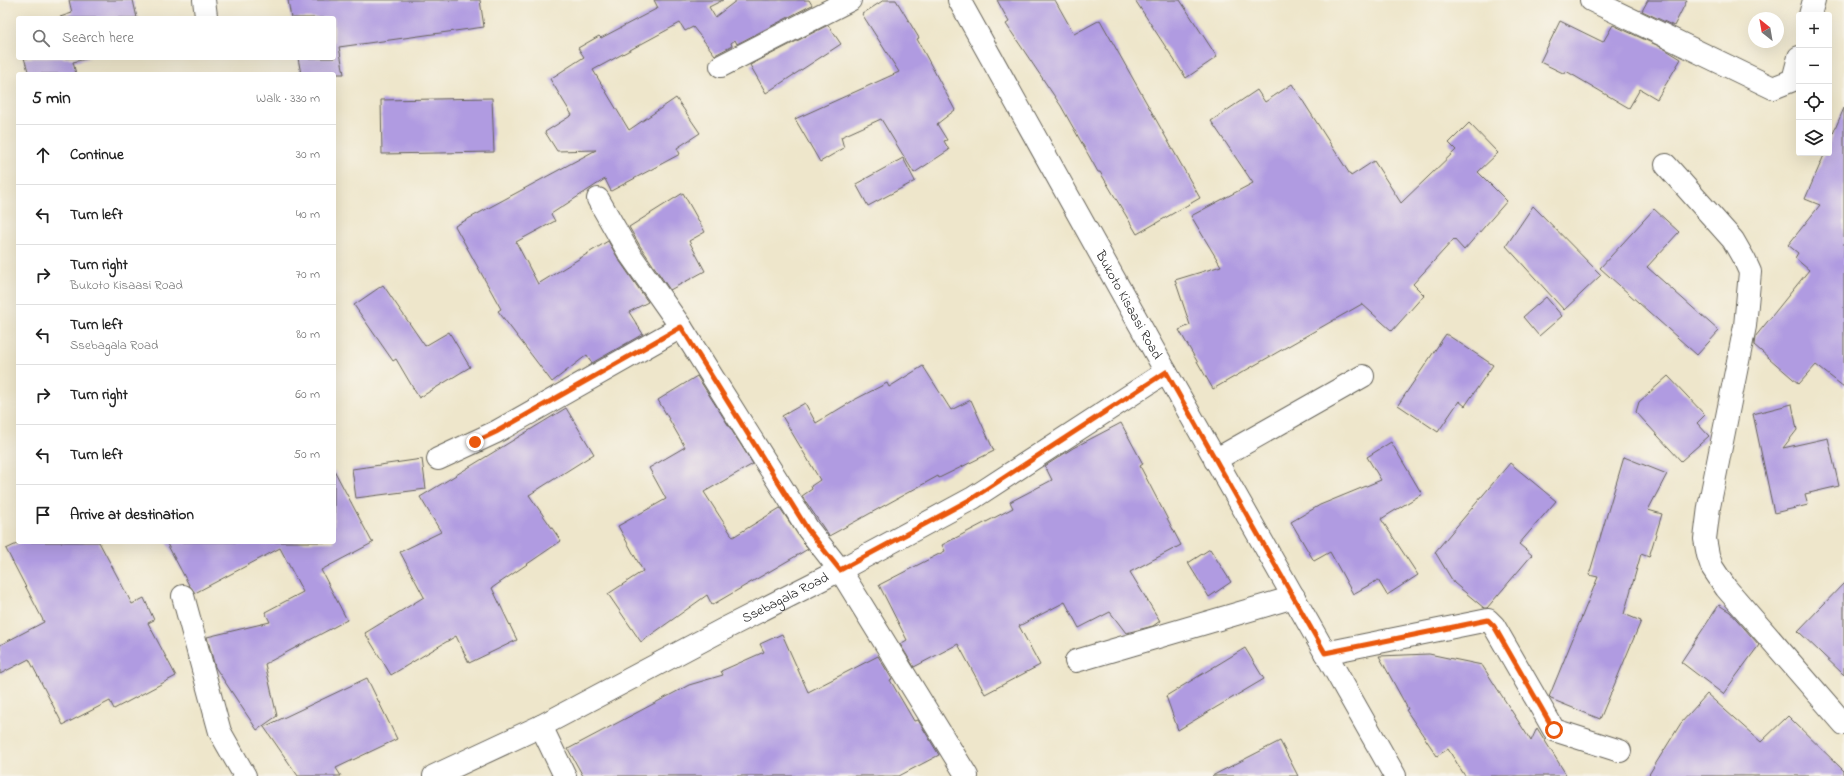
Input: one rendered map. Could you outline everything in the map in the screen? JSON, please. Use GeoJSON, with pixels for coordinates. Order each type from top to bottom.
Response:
{"type":"FeatureCollection","features":[{"type":"Feature","properties":{"kind":"street"},"geometry":{"type":"LineString","coordinates":[[720,66],[850,0]]}},
{"type":"Feature","properties":{"kind":"street","name":"Bukoto Kisaasi Road"},"geometry":{"type":"LineString","coordinates":[[959,0],[1166,372],[1395,776]]}},
{"type":"Feature","properties":{"kind":"street"},"geometry":{"type":"LineString","coordinates":[[1591,0],[1773,88],[1793,80],[1796,68]]}},
{"type":"Feature","properties":{"kind":"street"},"geometry":{"type":"LineString","coordinates":[[1811,12],[1814,0]]}},
{"type":"Feature","properties":{"kind":"street"},"geometry":{"type":"LineString","coordinates":[[1666,165],[1733,240],[1750,272],[1750,286],[1745,326],[1709,507],[1706,539],[1708,555],[1712,567],[1726,588],[1844,724]]}},
{"type":"Feature","properties":{"kind":"street"},"geometry":{"type":"LineString","coordinates":[[598,199],[629,253],[681,327],[808,530],[840,570],[967,776]]}},
{"type":"Feature","properties":{"kind":"street"},"geometry":{"type":"LineString","coordinates":[[438,459],[496,432],[681,327]]}},
{"type":"Feature","properties":{"kind":"street","name":"Ssebagala Road"},"geometry":{"type":"LineString","coordinates":[[434,776],[541,726],[724,629],[840,570],[973,498],[1166,372]]}},
{"type":"Feature","properties":{"kind":"street"},"geometry":{"type":"LineString","coordinates":[[1216,460],[1363,376]]}},
{"type":"Feature","properties":{"kind":"street"},"geometry":{"type":"LineString","coordinates":[[183,596],[220,732],[245,776]]}},
{"type":"Feature","properties":{"kind":"street"},"geometry":{"type":"LineString","coordinates":[[1076,661],[1294,597]]}},
{"type":"Feature","properties":{"kind":"street"},"geometry":{"type":"LineString","coordinates":[[1325,653],[1488,620],[1494,626],[1554,730],[1620,751]]}},
{"type":"Feature","properties":{"kind":"street"},"geometry":{"type":"LineString","coordinates":[[541,726],[565,776]]}},
{"type":"Feature","properties":{"kind":"building"},"geometry":{"type":"Polygon","coordinates":[[[69,0],[133,0],[137,16],[63,16],[72,13],[69,0]]]}},
{"type":"Feature","properties":{"kind":"building"},"geometry":{"type":"Polygon","coordinates":[[[288,0],[480,0],[484,27],[339,47],[344,74],[336,74],[336,72],[301,72],[298,60],[336,60],[336,16],[291,16],[288,0]]]}},
{"type":"Feature","properties":{"kind":"building"},"geometry":{"type":"Polygon","coordinates":[[[654,0],[723,0],[709,7],[715,17],[737,0],[809,0],[812,5],[737,44],[735,40],[731,43],[732,46],[715,55],[693,27],[685,31],[680,23],[593,70],[629,130],[676,98],[700,133],[677,148],[680,154],[611,191],[605,179],[551,214],[555,221],[516,242],[538,284],[608,241],[619,260],[648,302],[629,312],[643,334],[592,363],[587,355],[552,382],[498,311],[501,309],[455,226],[596,150],[557,151],[545,132],[572,115],[550,79],[584,57],[578,48],[599,36],[601,38],[658,8],[654,0]]]}},
{"type":"Feature","properties":{"kind":"building"},"geometry":{"type":"Polygon","coordinates":[[[884,0],[896,0],[919,38],[917,39],[955,110],[937,124],[947,140],[944,141],[949,150],[914,173],[881,119],[841,137],[844,148],[820,162],[795,119],[899,72],[862,14],[884,0]]]}},
{"type":"Feature","properties":{"kind":"building"},"geometry":{"type":"Polygon","coordinates":[[[997,0],[1055,0],[1074,34],[1100,20],[1200,198],[1137,234],[1100,172],[1098,172],[1061,106],[1006,24],[1009,22],[997,0]]]}},
{"type":"Feature","properties":{"kind":"building"},"geometry":{"type":"Polygon","coordinates":[[[1135,0],[1180,0],[1217,57],[1186,78],[1135,0]]]}},
{"type":"Feature","properties":{"kind":"building"},"geometry":{"type":"Polygon","coordinates":[[[1648,0],[1687,0],[1674,26],[1642,11],[1648,0]]]}},
{"type":"Feature","properties":{"kind":"building"},"geometry":{"type":"Polygon","coordinates":[[[1560,21],[1603,42],[1613,25],[1663,48],[1681,59],[1657,99],[1640,89],[1629,108],[1566,71],[1565,74],[1540,62],[1560,21]]]}},
{"type":"Feature","properties":{"kind":"building"},"geometry":{"type":"Polygon","coordinates":[[[828,25],[841,44],[766,93],[750,65],[828,25]]]}},
{"type":"Feature","properties":{"kind":"building"},"geometry":{"type":"Polygon","coordinates":[[[25,60],[82,60],[73,62],[76,72],[28,72],[25,60]]]}},
{"type":"Feature","properties":{"kind":"building"},"geometry":{"type":"Polygon","coordinates":[[[1292,84],[1351,176],[1374,161],[1401,203],[1456,150],[1449,143],[1469,123],[1498,153],[1478,172],[1507,201],[1464,250],[1454,239],[1413,284],[1424,295],[1392,331],[1362,304],[1213,389],[1179,330],[1190,325],[1175,280],[1221,266],[1191,216],[1253,183],[1211,121],[1257,90],[1265,102],[1292,84]]]}},
{"type":"Feature","properties":{"kind":"building"},"geometry":{"type":"Polygon","coordinates":[[[492,98],[494,152],[382,154],[381,100],[492,98]]]}},
{"type":"Feature","properties":{"kind":"building"},"geometry":{"type":"Polygon","coordinates":[[[1844,108],[1844,387],[1816,365],[1799,384],[1754,345],[1755,337],[1809,270],[1795,258],[1798,253],[1788,245],[1820,205],[1805,199],[1824,156],[1832,156],[1832,136],[1844,108]]]}},
{"type":"Feature","properties":{"kind":"building"},"geometry":{"type":"Polygon","coordinates":[[[903,158],[915,181],[868,206],[856,184],[903,158]]]}},
{"type":"Feature","properties":{"kind":"building"},"geometry":{"type":"Polygon","coordinates":[[[683,193],[705,232],[689,241],[705,271],[670,290],[629,227],[683,193]]]}},
{"type":"Feature","properties":{"kind":"building"},"geometry":{"type":"Polygon","coordinates":[[[1533,206],[1601,275],[1564,310],[1506,246],[1533,206]]]}},
{"type":"Feature","properties":{"kind":"building"},"geometry":{"type":"Polygon","coordinates":[[[1654,209],[1679,232],[1647,267],[1719,331],[1697,355],[1600,268],[1654,209]]]}},
{"type":"Feature","properties":{"kind":"building"},"geometry":{"type":"Polygon","coordinates":[[[383,285],[425,346],[449,332],[470,367],[419,398],[396,359],[393,361],[354,305],[383,285]]]}},
{"type":"Feature","properties":{"kind":"building"},"geometry":{"type":"Polygon","coordinates":[[[1546,297],[1562,316],[1539,336],[1523,317],[1546,297]]]}},
{"type":"Feature","properties":{"kind":"building"},"geometry":{"type":"Polygon","coordinates":[[[1446,334],[1493,365],[1465,406],[1459,401],[1438,432],[1398,405],[1446,334]]]}},
{"type":"Feature","properties":{"kind":"building"},"geometry":{"type":"Polygon","coordinates":[[[923,366],[951,410],[971,400],[994,451],[939,478],[938,476],[829,536],[802,496],[812,489],[811,486],[820,480],[782,416],[805,403],[816,423],[854,400],[887,383],[889,387],[923,366]]]}},
{"type":"Feature","properties":{"kind":"building"},"geometry":{"type":"Polygon","coordinates":[[[697,376],[753,464],[704,492],[733,537],[780,508],[808,549],[712,605],[707,595],[641,642],[608,594],[643,571],[618,526],[666,499],[649,468],[685,447],[658,400],[697,376]]]}},
{"type":"Feature","properties":{"kind":"building"},"geometry":{"type":"Polygon","coordinates":[[[1668,376],[1705,415],[1697,423],[1709,436],[1681,461],[1636,412],[1639,402],[1668,376]]]}},
{"type":"Feature","properties":{"kind":"building"},"geometry":{"type":"Polygon","coordinates":[[[1792,404],[1797,430],[1783,448],[1828,438],[1839,486],[1805,494],[1808,505],[1774,513],[1753,414],[1792,404]]]}},
{"type":"Feature","properties":{"kind":"building"},"geometry":{"type":"Polygon","coordinates":[[[566,408],[594,454],[529,495],[561,541],[492,588],[517,640],[469,663],[456,636],[391,675],[365,633],[424,597],[400,552],[441,532],[420,497],[566,408]]]}},
{"type":"Feature","properties":{"kind":"building"},"geometry":{"type":"Polygon","coordinates":[[[1121,423],[1143,464],[1140,466],[1181,545],[1130,572],[1160,621],[1153,626],[1126,633],[1110,612],[1079,628],[1065,602],[1019,626],[1040,665],[985,694],[958,644],[914,667],[900,644],[907,640],[879,585],[945,551],[942,545],[1013,508],[1010,502],[1052,480],[1045,466],[1073,448],[1121,423]]]}},
{"type":"Feature","properties":{"kind":"building"},"geometry":{"type":"Polygon","coordinates":[[[1391,442],[1422,494],[1381,519],[1418,575],[1387,595],[1378,580],[1353,594],[1330,552],[1314,561],[1291,522],[1320,505],[1381,480],[1367,457],[1391,442]]]}},
{"type":"Feature","properties":{"kind":"building"},"geometry":{"type":"Polygon","coordinates":[[[1624,457],[1667,474],[1648,510],[1662,514],[1649,557],[1641,554],[1624,614],[1641,621],[1600,719],[1549,697],[1598,577],[1589,575],[1624,457]]]}},
{"type":"Feature","properties":{"kind":"building"},"geometry":{"type":"Polygon","coordinates":[[[422,459],[426,489],[356,498],[352,469],[422,459]]]}},
{"type":"Feature","properties":{"kind":"building"},"geometry":{"type":"Polygon","coordinates":[[[1510,463],[1556,501],[1519,544],[1532,555],[1487,608],[1484,608],[1454,583],[1435,552],[1510,463]]]}},
{"type":"Feature","properties":{"kind":"building"},"geometry":{"type":"Polygon","coordinates":[[[336,474],[372,542],[374,542],[321,570],[347,620],[265,664],[277,716],[257,730],[215,667],[207,637],[270,622],[265,612],[303,592],[280,548],[195,593],[189,585],[167,544],[336,544],[336,474]]]}},
{"type":"Feature","properties":{"kind":"building"},"geometry":{"type":"Polygon","coordinates":[[[17,544],[100,544],[132,604],[144,598],[154,620],[148,623],[176,676],[114,709],[110,701],[63,725],[29,659],[0,674],[0,645],[44,622],[6,549],[17,544]]]}},
{"type":"Feature","properties":{"kind":"building"},"geometry":{"type":"Polygon","coordinates":[[[1210,549],[1231,582],[1209,597],[1188,563],[1210,549]]]}},
{"type":"Feature","properties":{"kind":"building"},"geometry":{"type":"Polygon","coordinates":[[[1844,583],[1844,675],[1798,631],[1844,583]]]}},
{"type":"Feature","properties":{"kind":"building"},"geometry":{"type":"Polygon","coordinates":[[[1719,605],[1730,612],[1759,645],[1723,694],[1681,662],[1719,605]]]}},
{"type":"Feature","properties":{"kind":"building"},"geometry":{"type":"Polygon","coordinates":[[[782,634],[808,692],[878,656],[914,721],[918,720],[939,755],[899,776],[583,776],[568,749],[689,685],[723,675],[721,671],[764,652],[760,644],[782,634]]]}},
{"type":"Feature","properties":{"kind":"building"},"geometry":{"type":"Polygon","coordinates":[[[1245,648],[1264,679],[1178,730],[1166,696],[1245,648]]]}},
{"type":"Feature","properties":{"kind":"building"},"geometry":{"type":"Polygon","coordinates":[[[1429,654],[1482,665],[1531,741],[1537,728],[1567,776],[1465,776],[1448,749],[1437,756],[1406,710],[1408,709],[1379,656],[1429,654]]]}},
{"type":"Feature","properties":{"kind":"building"},"geometry":{"type":"Polygon","coordinates":[[[367,678],[397,739],[336,768],[341,776],[298,776],[264,727],[367,678]]]}},
{"type":"Feature","properties":{"kind":"building"},"geometry":{"type":"Polygon","coordinates":[[[1707,694],[1761,742],[1788,716],[1844,771],[1844,776],[1648,776],[1681,723],[1707,694]]]}},
{"type":"Feature","properties":{"kind":"building"},"geometry":{"type":"Polygon","coordinates":[[[1280,741],[1298,776],[1212,776],[1280,741]]]}},
{"type":"Feature","properties":{"kind":"route"},"geometry":{"type":"LineString","coordinates":[[475,442],[496,432],[681,327],[808,530],[840,570],[973,498],[1166,372],[1325,653],[1488,620],[1494,626],[1554,730]]}}]}
